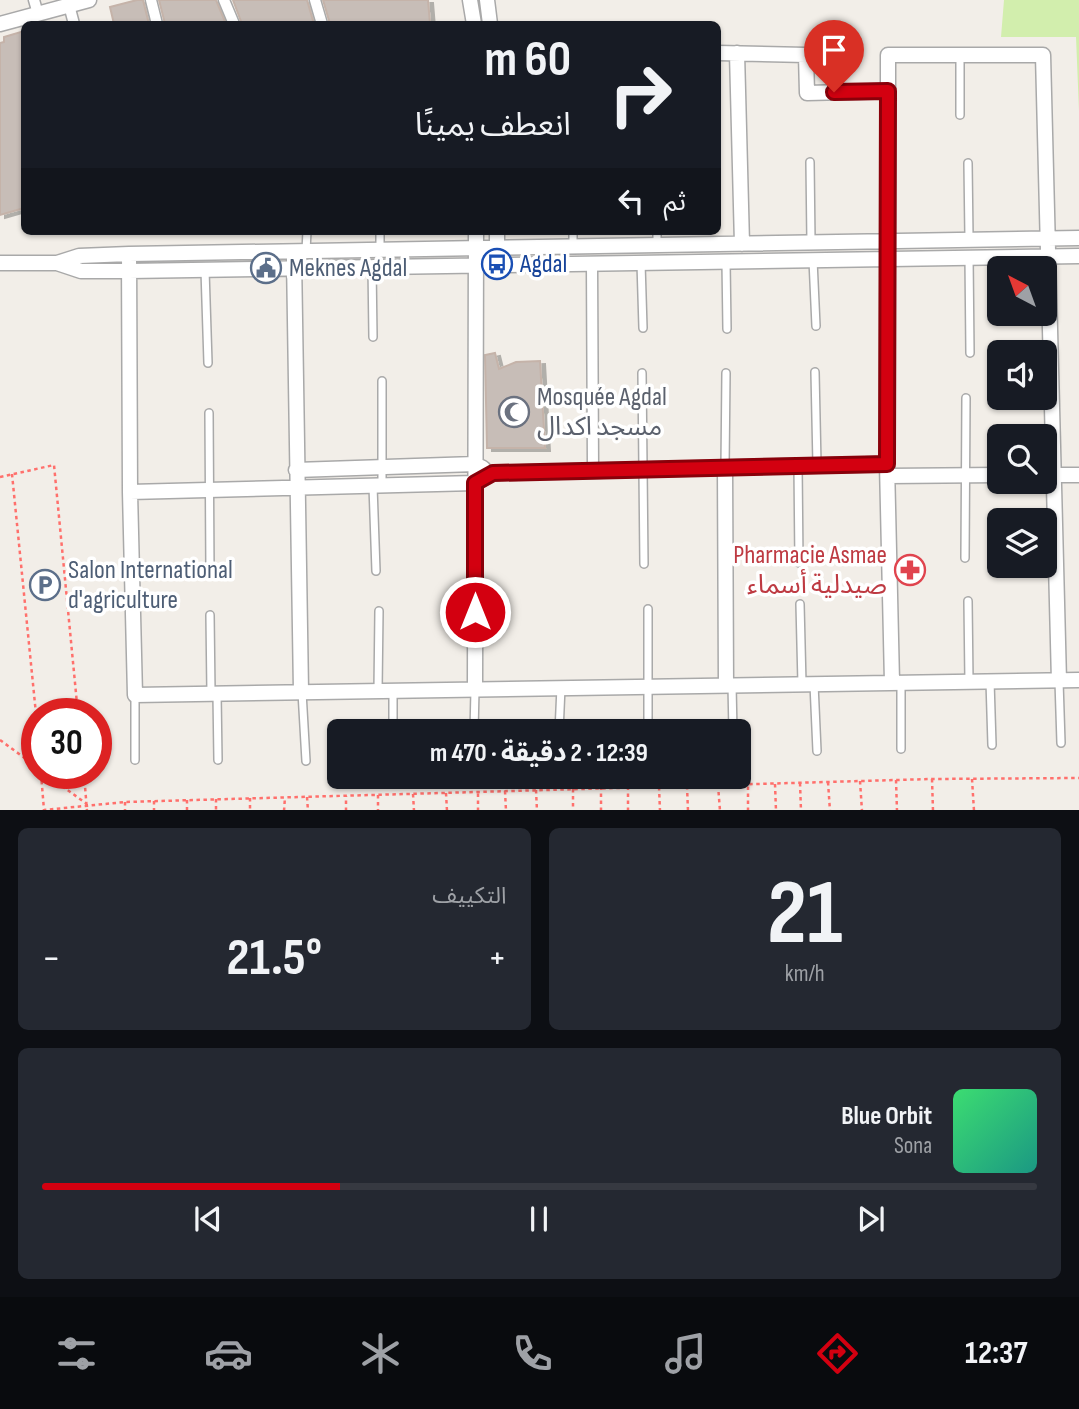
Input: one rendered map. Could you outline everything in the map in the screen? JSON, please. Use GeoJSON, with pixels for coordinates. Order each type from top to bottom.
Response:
{"type":"FeatureCollection","features":[{"type":"Feature","properties":{"kind":"street"},"geometry":{"type":"LineString","coordinates":[[0,24],[36,7],[69,5],[89,0]]}},
{"type":"Feature","properties":{"kind":"street"},"geometry":{"type":"LineString","coordinates":[[151,0],[156,21]]}},
{"type":"Feature","properties":{"kind":"street"},"geometry":{"type":"LineString","coordinates":[[225,0],[233,21]]}},
{"type":"Feature","properties":{"kind":"street"},"geometry":{"type":"LineString","coordinates":[[315,0],[321,21]]}},
{"type":"Feature","properties":{"kind":"street"},"geometry":{"type":"LineString","coordinates":[[470,0],[474,21]]}},
{"type":"Feature","properties":{"kind":"street"},"geometry":{"type":"LineString","coordinates":[[487,0],[490,21]]}},
{"type":"Feature","properties":{"kind":"street"},"geometry":{"type":"LineString","coordinates":[[69,5],[73,21]]}},
{"type":"Feature","properties":{"kind":"street"},"geometry":{"type":"LineString","coordinates":[[721,53],[806,55],[807,93],[888,91]]}},
{"type":"Feature","properties":{"kind":"street"},"geometry":{"type":"LineString","coordinates":[[737,53],[741,244]]}},
{"type":"Feature","properties":{"kind":"street"},"geometry":{"type":"LineString","coordinates":[[897,682],[887,470],[888,55],[1043,55],[1047,256]]}},
{"type":"Feature","properties":{"kind":"street"},"geometry":{"type":"LineString","coordinates":[[475,689],[476,235]]}},
{"type":"Feature","properties":{"kind":"street"},"geometry":{"type":"LineString","coordinates":[[497,235],[497,264]]}},
{"type":"Feature","properties":{"kind":"street"},"geometry":{"type":"LineString","coordinates":[[0,263],[57,263],[79,256],[129,254],[476,247],[573,238],[591,246],[657,238],[741,244],[1079,238]]}},
{"type":"Feature","properties":{"kind":"street"},"geometry":{"type":"LineString","coordinates":[[591,246],[593,470]]}},
{"type":"Feature","properties":{"kind":"street"},"geometry":{"type":"LineString","coordinates":[[300,252],[294,267],[302,691]]}},
{"type":"Feature","properties":{"kind":"street"},"geometry":{"type":"LineString","coordinates":[[129,254],[130,492],[135,695],[1079,680]]}},
{"type":"Feature","properties":{"kind":"street"},"geometry":{"type":"LineString","coordinates":[[1057,256],[1079,256]]}},
{"type":"Feature","properties":{"kind":"street"},"geometry":{"type":"LineString","coordinates":[[57,263],[81,271],[129,271],[987,257]]}},
{"type":"Feature","properties":{"kind":"street"},"geometry":{"type":"LineString","coordinates":[[1048,326],[1049,424]]}},
{"type":"Feature","properties":{"kind":"street"},"geometry":{"type":"LineString","coordinates":[[296,470],[475,464],[493,473]]}},
{"type":"Feature","properties":{"kind":"street"},"geometry":{"type":"LineString","coordinates":[[130,492],[475,483],[493,473],[798,465],[987,475]]}},
{"type":"Feature","properties":{"kind":"street"},"geometry":{"type":"LineString","coordinates":[[725,467],[729,685]]}},
{"type":"Feature","properties":{"kind":"street"},"geometry":{"type":"LineString","coordinates":[[1057,475],[1079,475]]}},
{"type":"Feature","properties":{"kind":"street"},"geometry":{"type":"LineString","coordinates":[[1050,494],[1059,681]]}},
{"type":"Feature","properties":{"kind":"lane"},"geometry":{"type":"LineString","coordinates":[[960,54],[960,115]]}},
{"type":"Feature","properties":{"kind":"lane"},"geometry":{"type":"LineString","coordinates":[[810,162],[811,242]]}},
{"type":"Feature","properties":{"kind":"lane"},"geometry":{"type":"LineString","coordinates":[[968,163],[969,238]]}},
{"type":"Feature","properties":{"kind":"lane"},"geometry":{"type":"LineString","coordinates":[[300,252],[306,235]]}},
{"type":"Feature","properties":{"kind":"lane"},"geometry":{"type":"LineString","coordinates":[[380,235],[380,250]]}},
{"type":"Feature","properties":{"kind":"lane"},"geometry":{"type":"LineString","coordinates":[[969,257],[970,353]]}},
{"type":"Feature","properties":{"kind":"lane"},"geometry":{"type":"LineString","coordinates":[[813,261],[816,326]]}},
{"type":"Feature","properties":{"kind":"lane"},"geometry":{"type":"LineString","coordinates":[[726,262],[727,329]]}},
{"type":"Feature","properties":{"kind":"lane"},"geometry":{"type":"LineString","coordinates":[[641,263],[643,328]]}},
{"type":"Feature","properties":{"kind":"lane"},"geometry":{"type":"LineString","coordinates":[[372,266],[373,337]]}},
{"type":"Feature","properties":{"kind":"lane"},"geometry":{"type":"LineString","coordinates":[[205,270],[208,363]]}},
{"type":"Feature","properties":{"kind":"lane"},"geometry":{"type":"LineString","coordinates":[[815,372],[817,465]]}},
{"type":"Feature","properties":{"kind":"lane"},"geometry":{"type":"LineString","coordinates":[[642,373],[644,564]]}},
{"type":"Feature","properties":{"kind":"lane"},"geometry":{"type":"LineString","coordinates":[[725,467],[726,373]]}},
{"type":"Feature","properties":{"kind":"lane"},"geometry":{"type":"LineString","coordinates":[[376,571],[378,486],[382,466],[382,381]]}},
{"type":"Feature","properties":{"kind":"lane"},"geometry":{"type":"LineString","coordinates":[[965,558],[966,398]]}},
{"type":"Feature","properties":{"kind":"lane"},"geometry":{"type":"LineString","coordinates":[[209,413],[207,491],[210,572]]}},
{"type":"Feature","properties":{"kind":"lane"},"geometry":{"type":"LineString","coordinates":[[798,465],[799,563]]}},
{"type":"Feature","properties":{"kind":"lane"},"geometry":{"type":"LineString","coordinates":[[968,601],[969,682]]}},
{"type":"Feature","properties":{"kind":"lane"},"geometry":{"type":"LineString","coordinates":[[800,604],[817,751]]}},
{"type":"Feature","properties":{"kind":"lane"},"geometry":{"type":"LineString","coordinates":[[648,608],[648,719]]}},
{"type":"Feature","properties":{"kind":"lane"},"geometry":{"type":"LineString","coordinates":[[379,611],[391,719]]}},
{"type":"Feature","properties":{"kind":"lane"},"geometry":{"type":"LineString","coordinates":[[209,615],[218,760]]}},
{"type":"Feature","properties":{"kind":"lane"},"geometry":{"type":"LineString","coordinates":[[990,681],[992,745]]}},
{"type":"Feature","properties":{"kind":"lane"},"geometry":{"type":"LineString","coordinates":[[1059,681],[1061,743]]}},
{"type":"Feature","properties":{"kind":"lane"},"geometry":{"type":"LineString","coordinates":[[897,682],[901,749]]}},
{"type":"Feature","properties":{"kind":"lane"},"geometry":{"type":"LineString","coordinates":[[729,685],[732,719]]}},
{"type":"Feature","properties":{"kind":"lane"},"geometry":{"type":"LineString","coordinates":[[560,719],[561,687]]}},
{"type":"Feature","properties":{"kind":"lane"},"geometry":{"type":"LineString","coordinates":[[474,719],[475,689]]}},
{"type":"Feature","properties":{"kind":"lane"},"geometry":{"type":"LineString","coordinates":[[302,691],[306,761]]}},
{"type":"Feature","properties":{"kind":"lane"},"geometry":{"type":"LineString","coordinates":[[135,695],[135,760]]}},
{"type":"Feature","properties":{"kind":"path"},"geometry":{"type":"LineString","coordinates":[[0,477],[54,465],[76,698]]}},
{"type":"Feature","properties":{"kind":"path"},"geometry":{"type":"LineString","coordinates":[[12,474],[34,698]]}},
{"type":"Feature","properties":{"kind":"path"},"geometry":{"type":"LineString","coordinates":[[0,740],[21,755]]}},
{"type":"Feature","properties":{"kind":"path"},"geometry":{"type":"LineString","coordinates":[[972,778],[974,810]]}},
{"type":"Feature","properties":{"kind":"path"},"geometry":{"type":"LineString","coordinates":[[751,784],[1079,778]]}},
{"type":"Feature","properties":{"kind":"path"},"geometry":{"type":"LineString","coordinates":[[932,779],[933,810]]}},
{"type":"Feature","properties":{"kind":"path"},"geometry":{"type":"LineString","coordinates":[[896,780],[897,810]]}},
{"type":"Feature","properties":{"kind":"path"},"geometry":{"type":"LineString","coordinates":[[860,781],[862,810]]}},
{"type":"Feature","properties":{"kind":"path"},"geometry":{"type":"LineString","coordinates":[[828,782],[830,810]]}},
{"type":"Feature","properties":{"kind":"path"},"geometry":{"type":"LineString","coordinates":[[775,783],[776,810]]}},
{"type":"Feature","properties":{"kind":"path"},"geometry":{"type":"LineString","coordinates":[[800,783],[801,810]]}},
{"type":"Feature","properties":{"kind":"path"},"geometry":{"type":"LineString","coordinates":[[43,789],[42,810],[125,802],[573,789],[573,810]]}},
{"type":"Feature","properties":{"kind":"path"},"geometry":{"type":"LineString","coordinates":[[65,789],[87,804]]}},
{"type":"Feature","properties":{"kind":"path"},"geometry":{"type":"LineString","coordinates":[[86,789],[87,810]]}},
{"type":"Feature","properties":{"kind":"path"},"geometry":{"type":"LineString","coordinates":[[601,789],[601,810]]}},
{"type":"Feature","properties":{"kind":"path"},"geometry":{"type":"LineString","coordinates":[[628,789],[628,810]]}},
{"type":"Feature","properties":{"kind":"path"},"geometry":{"type":"LineString","coordinates":[[659,789],[660,810]]}},
{"type":"Feature","properties":{"kind":"path"},"geometry":{"type":"LineString","coordinates":[[687,789],[688,810]]}},
{"type":"Feature","properties":{"kind":"path"},"geometry":{"type":"LineString","coordinates":[[718,789],[720,810]]}},
{"type":"Feature","properties":{"kind":"path"},"geometry":{"type":"LineString","coordinates":[[748,789],[748,810]]}},
{"type":"Feature","properties":{"kind":"path"},"geometry":{"type":"LineString","coordinates":[[536,790],[537,810]]}},
{"type":"Feature","properties":{"kind":"path"},"geometry":{"type":"LineString","coordinates":[[505,791],[506,810]]}},
{"type":"Feature","properties":{"kind":"path"},"geometry":{"type":"LineString","coordinates":[[478,792],[478,810]]}},
{"type":"Feature","properties":{"kind":"path"},"geometry":{"type":"LineString","coordinates":[[446,793],[447,810]]}},
{"type":"Feature","properties":{"kind":"path"},"geometry":{"type":"LineString","coordinates":[[413,794],[414,810]]}},
{"type":"Feature","properties":{"kind":"path"},"geometry":{"type":"LineString","coordinates":[[378,795],[379,810]]}},
{"type":"Feature","properties":{"kind":"path"},"geometry":{"type":"LineString","coordinates":[[346,796],[346,810]]}},
{"type":"Feature","properties":{"kind":"path"},"geometry":{"type":"LineString","coordinates":[[284,810],[285,797]]}},
{"type":"Feature","properties":{"kind":"path"},"geometry":{"type":"LineString","coordinates":[[307,797],[308,810]]}},
{"type":"Feature","properties":{"kind":"path"},"geometry":{"type":"LineString","coordinates":[[250,798],[250,810]]}},
{"type":"Feature","properties":{"kind":"path"},"geometry":{"type":"LineString","coordinates":[[216,799],[216,810]]}},
{"type":"Feature","properties":{"kind":"path"},"geometry":{"type":"LineString","coordinates":[[187,800],[187,810]]}},
{"type":"Feature","properties":{"kind":"path"},"geometry":{"type":"LineString","coordinates":[[154,801],[155,810]]}},
{"type":"Feature","properties":{"kind":"path"},"geometry":{"type":"LineString","coordinates":[[125,802],[125,810]]}},
{"type":"Feature","properties":{"kind":"green space"},"geometry":{"type":"Polygon","coordinates":[[[1004,0],[1079,0],[1079,111],[1076,37],[1001,37],[1004,0]]]}},
{"type":"Feature","properties":{"kind":"building"},"geometry":{"type":"Polygon","coordinates":[[[143,0],[148,21],[113,21],[110,7],[143,0]]]}},
{"type":"Feature","properties":{"kind":"building"},"geometry":{"type":"Polygon","coordinates":[[[159,0],[216,0],[225,21],[164,21],[159,0]]]}},
{"type":"Feature","properties":{"kind":"building"},"geometry":{"type":"Polygon","coordinates":[[[233,0],[307,0],[313,21],[241,21],[233,0]]]}},
{"type":"Feature","properties":{"kind":"building"},"geometry":{"type":"Polygon","coordinates":[[[323,0],[428,0],[430,21],[329,21],[323,0]]]}},
{"type":"Feature","properties":{"kind":"building"},"geometry":{"type":"Polygon","coordinates":[[[21,32],[21,209],[0,215],[0,43],[4,42],[4,37],[21,32]]]}},
{"type":"Feature","properties":{"kind":"building","name":"Mosquée Agdal مسجد اكدال"},"geometry":{"type":"Polygon","coordinates":[[[495,353],[499,369],[516,362],[540,361],[545,448],[487,448],[485,355],[495,353]]]}},
{"type":"Feature","properties":{"kind":"place","name":"Agdal"},"geometry":{"type":"Point","coordinates":[497,264]}},
{"type":"Feature","properties":{"kind":"place","name":"Meknes Agdal"},"geometry":{"type":"Point","coordinates":[266,268]}},
{"type":"Feature","properties":{"kind":"place","name":"Mosquée Agdal مسجد اكدال"},"geometry":{"type":"Point","coordinates":[514,412]}},
{"type":"Feature","properties":{"kind":"place","name":"Pharmacie Asmae صيدلية أسماء"},"geometry":{"type":"Point","coordinates":[910,570]}},
{"type":"Feature","properties":{"kind":"place","name":"Salon International d'agriculture"},"geometry":{"type":"Point","coordinates":[45,585]}},
{"type":"Feature","properties":{"kind":"route"},"geometry":{"type":"LineString","coordinates":[[475,612],[475,483],[493,473],[887,464],[888,91],[834,92]]}}]}
